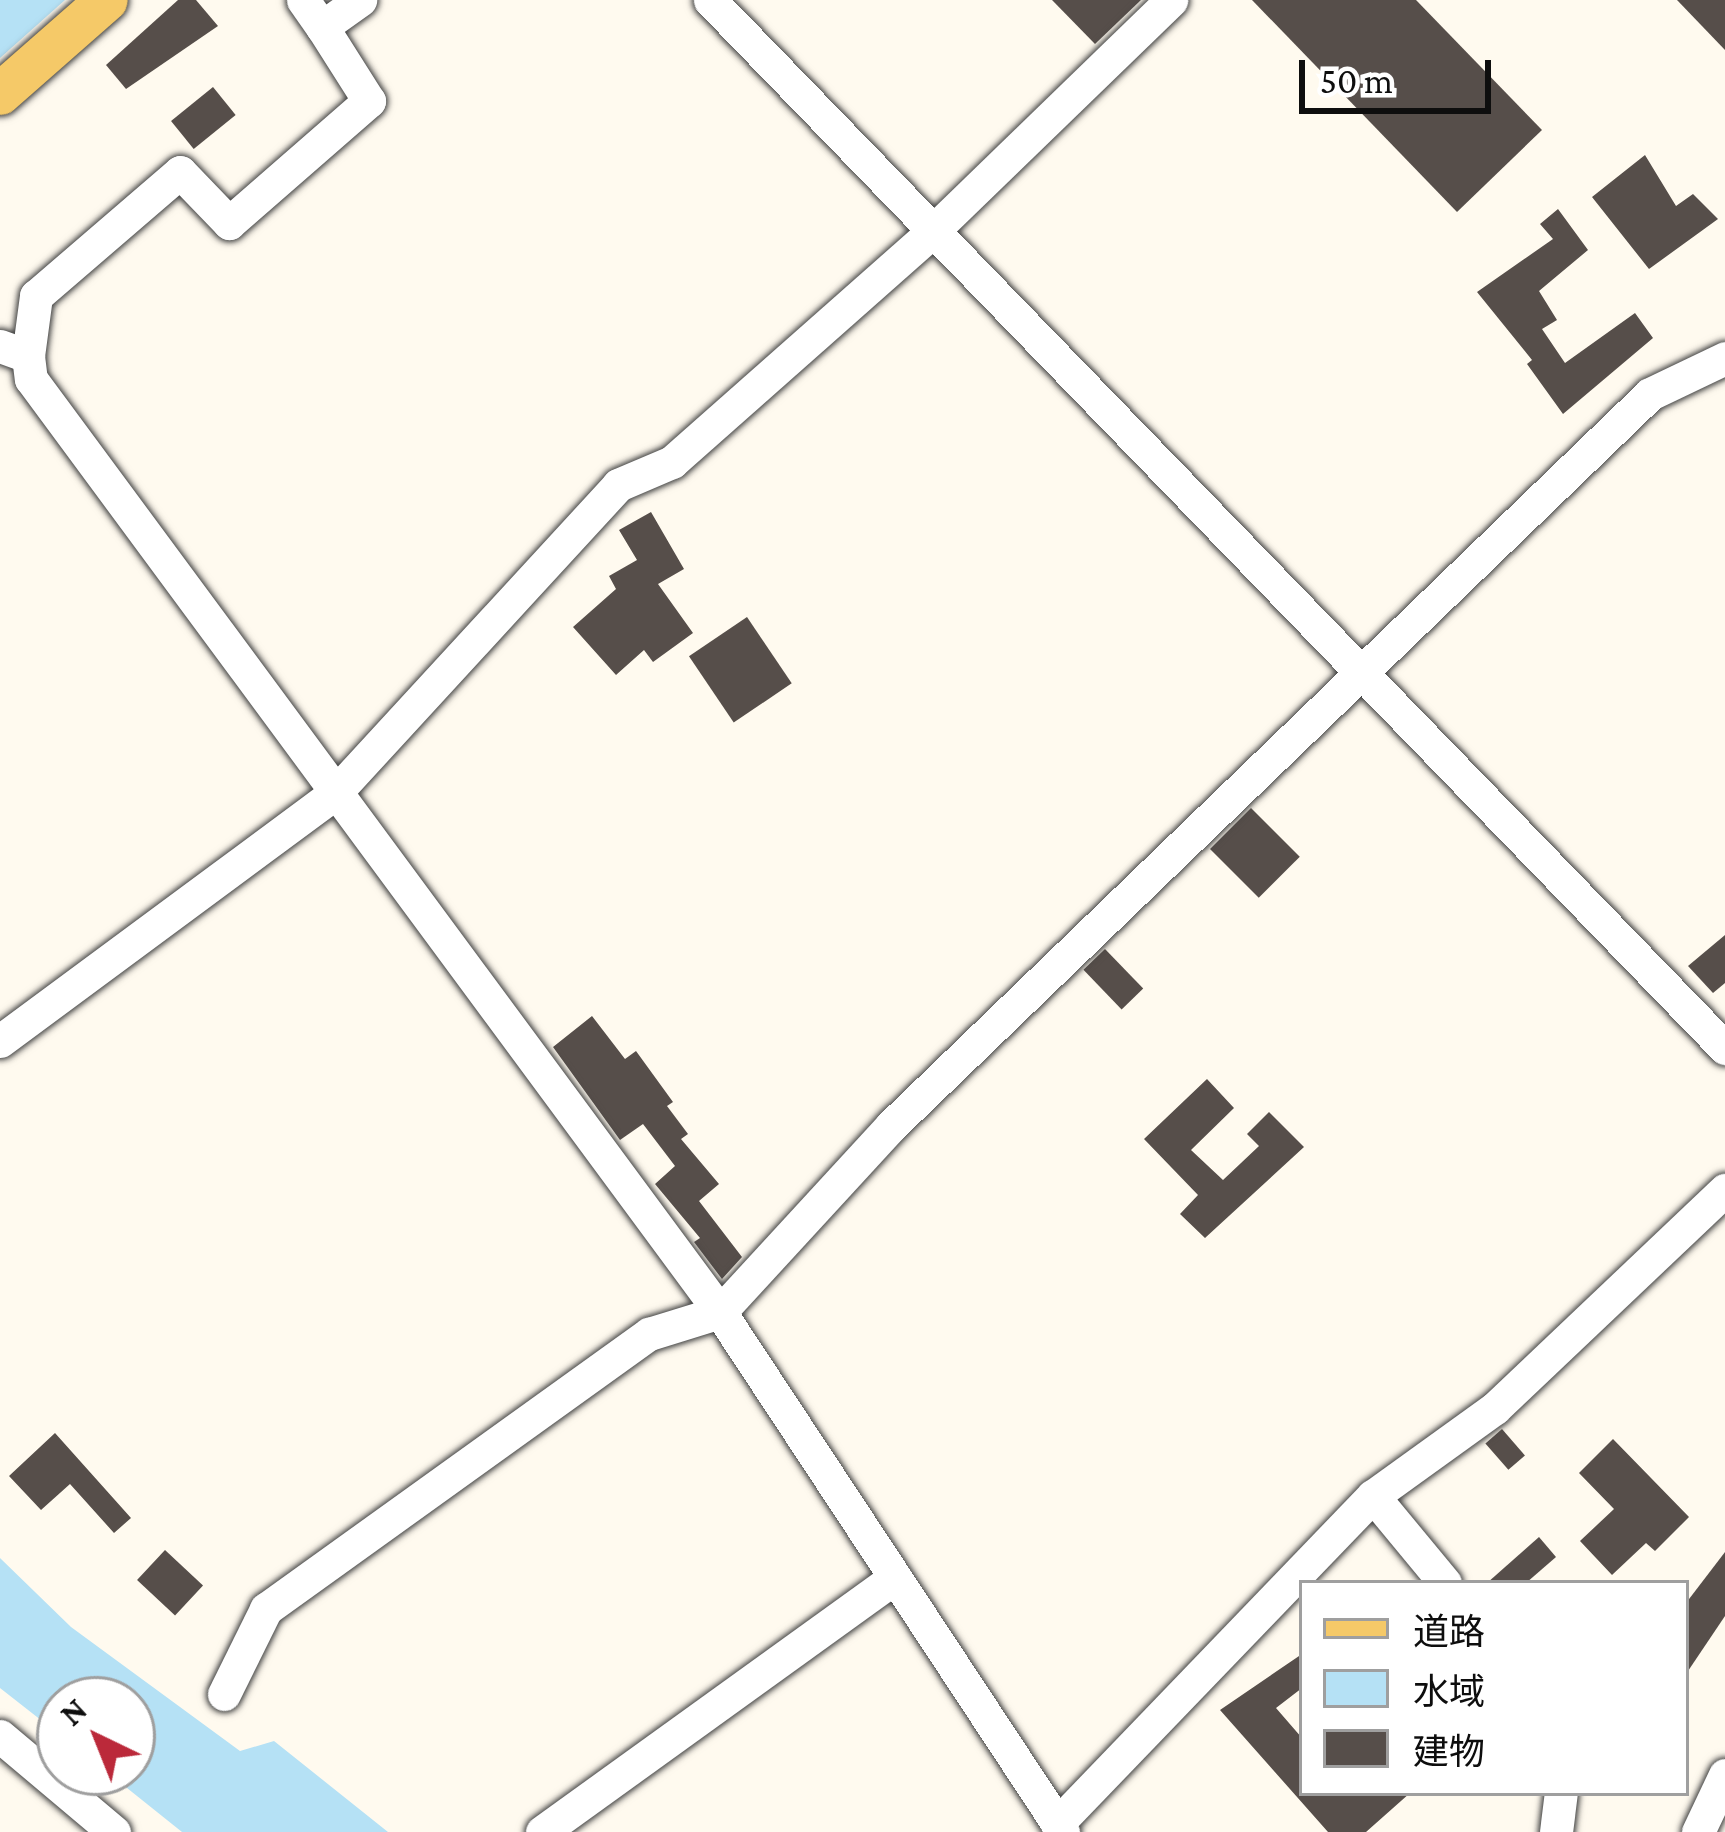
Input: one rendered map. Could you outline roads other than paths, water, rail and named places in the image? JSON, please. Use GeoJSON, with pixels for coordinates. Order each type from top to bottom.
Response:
{"type":"FeatureCollection","features":[{"type":"Feature","properties":{"kind":"main road"},"geometry":{"type":"LineString","coordinates":[[0,94],[107,0]]}},
{"type":"Feature","properties":{"kind":"street"},"geometry":{"type":"LineString","coordinates":[[360,0],[312,14],[369,101],[230,223],[180,172],[36,296],[14,351],[720,1312],[1060,1828],[1373,1496],[1495,1408],[1725,1190]]}},
{"type":"Feature","properties":{"kind":"street"},"geometry":{"type":"LineString","coordinates":[[710,0],[1364,669],[1725,1048]]}},
{"type":"Feature","properties":{"kind":"street"},"geometry":{"type":"LineString","coordinates":[[0,1041],[336,792],[618,485],[672,462],[935,229],[1171,0]]}},
{"type":"Feature","properties":{"kind":"street"},"geometry":{"type":"LineString","coordinates":[[224,1694],[266,1610],[649,1334],[720,1312],[891,1126],[1650,394],[1725,358]]}},
{"type":"Feature","properties":{"kind":"street"},"geometry":{"type":"LineString","coordinates":[[1373,1496],[1443,1580]]}},
{"type":"Feature","properties":{"kind":"street"},"geometry":{"type":"LineString","coordinates":[[542,1832],[895,1577]]}},
{"type":"Feature","properties":{"kind":"street"},"geometry":{"type":"LineString","coordinates":[[0,1736],[114,1832]]}},
{"type":"Feature","properties":{"kind":"street"},"geometry":{"type":"LineString","coordinates":[[1698,1832],[1725,1775]]}},
{"type":"Feature","properties":{"kind":"street"},"geometry":{"type":"LineString","coordinates":[[1556,1832],[1561,1796]]}},
{"type":"Feature","properties":{"kind":"water"},"geometry":{"type":"Polygon","coordinates":[[[0,0],[65,0],[0,58],[0,0]]]}},
{"type":"Feature","properties":{"kind":"water"},"geometry":{"type":"Polygon","coordinates":[[[0,1558],[71,1627],[138,1676],[36,1676],[36,1716],[0,1688],[0,1558]]]}},
{"type":"Feature","properties":{"kind":"water"},"geometry":{"type":"Polygon","coordinates":[[[156,1689],[240,1751],[274,1741],[388,1832],[182,1832],[137,1796],[156,1796],[156,1689]]]}}]}
